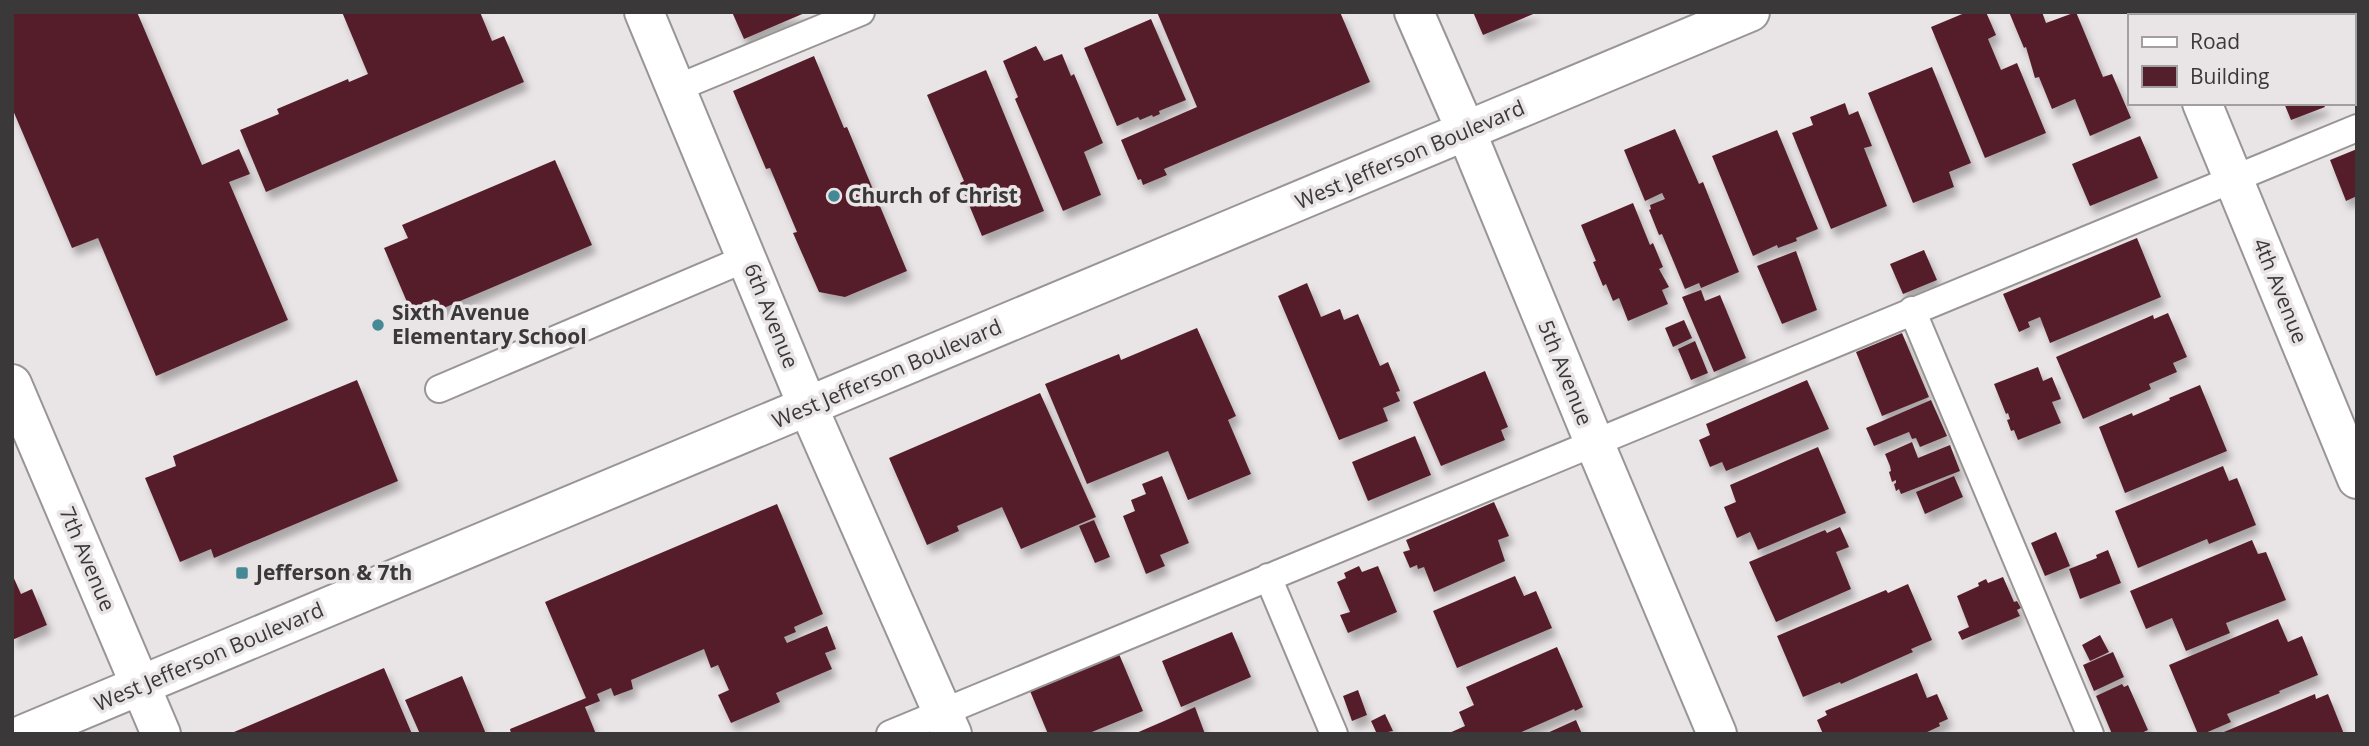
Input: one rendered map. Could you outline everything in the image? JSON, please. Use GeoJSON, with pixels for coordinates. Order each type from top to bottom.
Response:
{"type":"FeatureCollection","features":[{"type":"Feature","properties":{"kind":"street","name":"6th Avenue"},"geometry":{"type":"LineString","coordinates":[[644,12],[808,407],[947,723]]}},
{"type":"Feature","properties":{"kind":"street","name":"5th Avenue"},"geometry":{"type":"LineString","coordinates":[[1414,12],[1717,734]]}},
{"type":"Feature","properties":{"kind":"street","name":"West Jefferson Boulevard"},"geometry":{"type":"LineString","coordinates":[[24,734],[1750,12]]}},
{"type":"Feature","properties":{"kind":"street","name":"4th Avenue"},"geometry":{"type":"LineString","coordinates":[[2203,105],[2357,478]]}},
{"type":"Feature","properties":{"kind":"street","name":"7th Avenue"},"geometry":{"type":"LineString","coordinates":[[12,384],[142,684],[161,734]]}},
{"type":"Feature","properties":{"kind":"lane"},"geometry":{"type":"LineString","coordinates":[[677,88],[861,12]]}},
{"type":"Feature","properties":{"kind":"lane"},"geometry":{"type":"LineString","coordinates":[[890,734],[947,723],[1268,577],[2357,128]]}},
{"type":"Feature","properties":{"kind":"lane"},"geometry":{"type":"LineString","coordinates":[[439,388],[747,258]]}},
{"type":"Feature","properties":{"kind":"lane"},"geometry":{"type":"LineString","coordinates":[[1912,310],[2090,734]]}},
{"type":"Feature","properties":{"kind":"lane"},"geometry":{"type":"LineString","coordinates":[[1268,577],[1334,734]]}},
{"type":"Feature","properties":{"kind":"building"},"geometry":{"type":"Polygon","coordinates":[[[12,12],[137,12],[202,165],[239,149],[250,174],[229,182],[288,320],[156,376],[98,238],[72,248],[12,108],[12,12]]]}},
{"type":"Feature","properties":{"kind":"building"},"geometry":{"type":"Polygon","coordinates":[[[342,12],[480,12],[492,41],[504,36],[524,82],[266,192],[240,130],[279,114],[277,109],[348,79],[349,82],[368,74],[342,12]]]}},
{"type":"Feature","properties":{"kind":"building"},"geometry":{"type":"Polygon","coordinates":[[[732,12],[807,12],[744,39],[732,12]]]}},
{"type":"Feature","properties":{"kind":"building"},"geometry":{"type":"Polygon","coordinates":[[[1157,12],[1340,12],[1370,82],[1164,169],[1167,175],[1143,185],[1141,179],[1138,180],[1121,140],[1197,107],[1157,12]]]}},
{"type":"Feature","properties":{"kind":"building"},"geometry":{"type":"Polygon","coordinates":[[[1473,12],[1538,12],[1483,35],[1473,12]]]}},
{"type":"Feature","properties":{"kind":"building"},"geometry":{"type":"Polygon","coordinates":[[[1967,12],[1986,12],[1996,35],[1988,39],[2001,70],[2017,63],[2046,133],[1985,158],[1931,27],[1967,12]]]}},
{"type":"Feature","properties":{"kind":"building"},"geometry":{"type":"Polygon","coordinates":[[[2009,12],[2042,12],[2046,23],[2076,12],[2103,77],[2112,74],[2131,118],[2090,136],[2075,99],[2052,109],[2039,77],[2035,78],[2026,47],[2024,48],[2009,12]]]}},
{"type":"Feature","properties":{"kind":"building"},"geometry":{"type":"Polygon","coordinates":[[[2220,12],[2260,14],[2221,14],[2220,12]]]}},
{"type":"Feature","properties":{"kind":"building"},"geometry":{"type":"Polygon","coordinates":[[[1151,19],[1186,100],[1159,111],[1160,114],[1153,117],[1152,115],[1140,120],[1138,117],[1117,126],[1084,48],[1151,19]]]}},
{"type":"Feature","properties":{"kind":"building"},"geometry":{"type":"Polygon","coordinates":[[[1036,46],[1044,61],[1062,54],[1071,76],[1074,74],[1103,143],[1084,152],[1101,195],[1063,211],[1015,99],[1018,97],[1003,61],[1036,46]]]}},
{"type":"Feature","properties":{"kind":"building"},"geometry":{"type":"Polygon","coordinates":[[[814,56],[844,128],[847,127],[907,271],[845,297],[819,292],[793,233],[797,232],[770,168],[766,169],[733,91],[814,56]]]}},
{"type":"Feature","properties":{"kind":"building"},"geometry":{"type":"Polygon","coordinates":[[[1932,67],[1971,163],[1949,172],[1954,187],[1913,203],[1868,93],[1932,67]]]}},
{"type":"Feature","properties":{"kind":"building"},"geometry":{"type":"Polygon","coordinates":[[[986,70],[1044,211],[982,236],[960,183],[964,181],[927,95],[986,70]]]}},
{"type":"Feature","properties":{"kind":"building"},"geometry":{"type":"Polygon","coordinates":[[[1845,103],[1849,115],[1858,111],[1872,146],[1864,148],[1887,206],[1831,229],[1792,133],[1813,125],[1810,117],[1845,103]]]}},
{"type":"Feature","properties":{"kind":"building"},"geometry":{"type":"Polygon","coordinates":[[[2285,105],[2325,107],[2291,120],[2285,105]]]}},
{"type":"Feature","properties":{"kind":"building"},"geometry":{"type":"Polygon","coordinates":[[[1675,129],[1699,184],[1703,182],[1739,272],[1701,288],[1699,283],[1685,289],[1649,210],[1650,205],[1665,199],[1662,193],[1645,201],[1624,150],[1675,129]]]}},
{"type":"Feature","properties":{"kind":"building"},"geometry":{"type":"Polygon","coordinates":[[[1777,130],[1818,229],[1796,238],[1797,241],[1778,248],[1777,245],[1753,256],[1712,156],[1777,130]]]}},
{"type":"Feature","properties":{"kind":"building"},"geometry":{"type":"Polygon","coordinates":[[[2140,136],[2158,178],[2090,206],[2072,164],[2140,136]]]}},
{"type":"Feature","properties":{"kind":"building"},"geometry":{"type":"Polygon","coordinates":[[[2357,149],[2357,196],[2346,201],[2330,160],[2357,149]]]}},
{"type":"Feature","properties":{"kind":"building"},"geometry":{"type":"Polygon","coordinates":[[[555,160],[592,245],[439,310],[434,299],[410,309],[384,248],[408,238],[402,225],[555,160]]]}},
{"type":"Feature","properties":{"kind":"building"},"geometry":{"type":"Polygon","coordinates":[[[1633,203],[1650,245],[1653,243],[1663,267],[1659,269],[1669,287],[1662,290],[1668,304],[1628,321],[1619,298],[1613,301],[1606,284],[1603,286],[1581,225],[1633,203]]]}},
{"type":"Feature","properties":{"kind":"building"},"geometry":{"type":"Polygon","coordinates":[[[2137,238],[2161,297],[2050,343],[2040,317],[2028,322],[2030,327],[2019,332],[2003,294],[2137,238]]]}},
{"type":"Feature","properties":{"kind":"building"},"geometry":{"type":"Polygon","coordinates":[[[1924,250],[1937,280],[1903,294],[1890,264],[1924,250]]]}},
{"type":"Feature","properties":{"kind":"building"},"geometry":{"type":"Polygon","coordinates":[[[1796,251],[1817,310],[1782,324],[1757,266],[1796,251]]]}},
{"type":"Feature","properties":{"kind":"building"},"geometry":{"type":"Polygon","coordinates":[[[1307,283],[1321,317],[1340,309],[1344,320],[1358,314],[1380,366],[1388,362],[1400,391],[1396,392],[1400,401],[1383,408],[1388,421],[1339,440],[1278,296],[1307,283]]]}},
{"type":"Feature","properties":{"kind":"building"},"geometry":{"type":"Polygon","coordinates":[[[1701,290],[1705,301],[1720,295],[1746,358],[1714,372],[1682,297],[1701,290]]]}},
{"type":"Feature","properties":{"kind":"building"},"geometry":{"type":"Polygon","coordinates":[[[2168,313],[2187,357],[2173,363],[2177,372],[2149,384],[2151,389],[2083,419],[2056,357],[2153,315],[2154,319],[2168,313]]]}},
{"type":"Feature","properties":{"kind":"building"},"geometry":{"type":"Polygon","coordinates":[[[1684,320],[1692,338],[1673,347],[1665,328],[1684,320]]]}},
{"type":"Feature","properties":{"kind":"building"},"geometry":{"type":"Polygon","coordinates":[[[1197,328],[1236,416],[1228,420],[1251,474],[1188,500],[1168,451],[1087,484],[1045,384],[1119,354],[1121,360],[1197,328]]]}},
{"type":"Feature","properties":{"kind":"building"},"geometry":{"type":"Polygon","coordinates":[[[1902,333],[1929,397],[1882,416],[1856,352],[1902,333]]]}},
{"type":"Feature","properties":{"kind":"building"},"geometry":{"type":"Polygon","coordinates":[[[1695,341],[1708,373],[1691,380],[1678,349],[1695,341]]]}},
{"type":"Feature","properties":{"kind":"building"},"geometry":{"type":"Polygon","coordinates":[[[2038,367],[2043,381],[2052,377],[2061,399],[2052,402],[2061,423],[2018,440],[2014,430],[2011,431],[2007,420],[2010,419],[2008,413],[2006,414],[1994,384],[2038,367]]]}},
{"type":"Feature","properties":{"kind":"building"},"geometry":{"type":"Polygon","coordinates":[[[1485,371],[1508,427],[1501,430],[1505,440],[1441,466],[1413,402],[1485,371]]]}},
{"type":"Feature","properties":{"kind":"building"},"geometry":{"type":"Polygon","coordinates":[[[357,380],[398,481],[214,558],[211,549],[180,562],[145,478],[176,466],[173,456],[357,380]]]}},
{"type":"Feature","properties":{"kind":"building"},"geometry":{"type":"Polygon","coordinates":[[[1807,380],[1829,429],[1726,471],[1722,462],[1710,467],[1699,440],[1710,435],[1706,424],[1807,380]]]}},
{"type":"Feature","properties":{"kind":"building"},"geometry":{"type":"Polygon","coordinates":[[[2200,385],[2227,451],[2125,493],[2099,427],[2132,413],[2133,416],[2200,385]]]}},
{"type":"Feature","properties":{"kind":"building"},"geometry":{"type":"Polygon","coordinates":[[[1040,393],[1096,517],[1021,549],[1002,507],[957,526],[959,531],[927,545],[889,458],[1040,393]]]}},
{"type":"Feature","properties":{"kind":"building"},"geometry":{"type":"Polygon","coordinates":[[[1931,400],[1947,436],[1920,447],[1909,432],[1874,446],[1866,428],[1931,400]]]}},
{"type":"Feature","properties":{"kind":"building"},"geometry":{"type":"Polygon","coordinates":[[[1415,436],[1431,475],[1368,501],[1352,462],[1415,436]]]}},
{"type":"Feature","properties":{"kind":"building"},"geometry":{"type":"Polygon","coordinates":[[[1912,442],[1918,458],[1950,445],[1960,471],[1901,494],[1899,489],[1896,491],[1896,480],[1892,482],[1885,454],[1912,442]]]}},
{"type":"Feature","properties":{"kind":"building"},"geometry":{"type":"Polygon","coordinates":[[[1818,447],[1846,513],[1758,550],[1750,532],[1737,538],[1724,507],[1736,502],[1730,485],[1818,447]]]}},
{"type":"Feature","properties":{"kind":"building"},"geometry":{"type":"Polygon","coordinates":[[[2223,466],[2229,481],[2237,478],[2256,525],[2209,544],[2207,539],[2138,568],[2115,511],[2223,466]]]}},
{"type":"Feature","properties":{"kind":"building"},"geometry":{"type":"Polygon","coordinates":[[[1162,476],[1189,543],[1160,555],[1165,566],[1146,574],[1123,516],[1135,511],[1131,500],[1146,494],[1142,484],[1162,476]]]}},
{"type":"Feature","properties":{"kind":"building"},"geometry":{"type":"Polygon","coordinates":[[[1954,476],[1963,497],[1925,514],[1916,492],[1954,476]]]}},
{"type":"Feature","properties":{"kind":"building"},"geometry":{"type":"Polygon","coordinates":[[[1494,502],[1509,536],[1498,540],[1505,561],[1434,592],[1424,567],[1418,569],[1417,565],[1410,568],[1403,552],[1410,550],[1406,540],[1494,502]]]}},
{"type":"Feature","properties":{"kind":"building"},"geometry":{"type":"Polygon","coordinates":[[[777,504],[823,614],[794,627],[796,632],[784,637],[787,643],[827,626],[836,649],[825,653],[832,669],[776,693],[780,702],[731,723],[718,695],[729,690],[718,665],[711,668],[704,649],[631,680],[633,689],[614,696],[611,688],[597,694],[600,701],[585,707],[596,734],[511,734],[510,729],[586,698],[545,602],[777,504]]]}},
{"type":"Feature","properties":{"kind":"building"},"geometry":{"type":"Polygon","coordinates":[[[1094,520],[1110,557],[1095,563],[1079,526],[1094,520]]]}},
{"type":"Feature","properties":{"kind":"building"},"geometry":{"type":"Polygon","coordinates":[[[1840,527],[1849,547],[1836,552],[1851,589],[1776,622],[1749,562],[1825,530],[1827,533],[1840,527]]]}},
{"type":"Feature","properties":{"kind":"building"},"geometry":{"type":"Polygon","coordinates":[[[2056,532],[2070,566],[2045,576],[2031,543],[2056,532]]]}},
{"type":"Feature","properties":{"kind":"building"},"geometry":{"type":"Polygon","coordinates":[[[2252,540],[2258,554],[2266,552],[2286,600],[2226,623],[2230,633],[2186,651],[2172,618],[2146,629],[2130,591],[2252,540]]]}},
{"type":"Feature","properties":{"kind":"building"},"geometry":{"type":"Polygon","coordinates":[[[2108,550],[2121,583],[2080,599],[2069,569],[2097,558],[2096,555],[2108,550]]]}},
{"type":"Feature","properties":{"kind":"building"},"geometry":{"type":"Polygon","coordinates":[[[1359,566],[1362,572],[1378,566],[1397,612],[1348,633],[1340,615],[1350,612],[1337,582],[1346,578],[1344,573],[1359,566]]]}},
{"type":"Feature","properties":{"kind":"building"},"geometry":{"type":"Polygon","coordinates":[[[12,574],[21,594],[32,589],[47,625],[12,640],[12,574]]]}},
{"type":"Feature","properties":{"kind":"building"},"geometry":{"type":"Polygon","coordinates":[[[1515,576],[1524,596],[1536,591],[1552,628],[1457,668],[1433,611],[1515,576]]]}},
{"type":"Feature","properties":{"kind":"building"},"geometry":{"type":"Polygon","coordinates":[[[2003,577],[2014,602],[2017,601],[2021,608],[2017,610],[2020,616],[1962,640],[1958,632],[1969,627],[1957,596],[1979,586],[1978,583],[1986,579],[1988,583],[2003,577]]]}},
{"type":"Feature","properties":{"kind":"building"},"geometry":{"type":"Polygon","coordinates":[[[1908,584],[1932,640],[1911,649],[1913,652],[1841,684],[1840,682],[1803,697],[1777,636],[1886,590],[1888,593],[1908,584]]]}},
{"type":"Feature","properties":{"kind":"building"},"geometry":{"type":"Polygon","coordinates":[[[2278,619],[2288,642],[2302,636],[2318,675],[2227,714],[2231,722],[2198,734],[2169,665],[2278,619]]]}},
{"type":"Feature","properties":{"kind":"building"},"geometry":{"type":"Polygon","coordinates":[[[1232,632],[1251,677],[1181,707],[1162,661],[1232,632]]]}},
{"type":"Feature","properties":{"kind":"building"},"geometry":{"type":"Polygon","coordinates":[[[2100,635],[2109,652],[2090,661],[2082,645],[2100,635]]]}},
{"type":"Feature","properties":{"kind":"building"},"geometry":{"type":"Polygon","coordinates":[[[1557,647],[1583,707],[1517,734],[1447,734],[1465,726],[1459,712],[1474,705],[1466,687],[1557,647]]]}},
{"type":"Feature","properties":{"kind":"building"},"geometry":{"type":"Polygon","coordinates":[[[2113,652],[2124,677],[2094,691],[2083,665],[2113,652]]]}},
{"type":"Feature","properties":{"kind":"building"},"geometry":{"type":"Polygon","coordinates":[[[1119,654],[1143,711],[1087,734],[1048,734],[1030,691],[1119,654]]]}},
{"type":"Feature","properties":{"kind":"building"},"geometry":{"type":"Polygon","coordinates":[[[384,668],[412,734],[234,732],[384,668]]]}},
{"type":"Feature","properties":{"kind":"building"},"geometry":{"type":"Polygon","coordinates":[[[1917,673],[1927,698],[1937,694],[1948,719],[1939,723],[1940,726],[1923,734],[1823,734],[1817,720],[1827,715],[1825,711],[1917,673]]]}},
{"type":"Feature","properties":{"kind":"building"},"geometry":{"type":"Polygon","coordinates":[[[462,676],[486,734],[420,734],[405,700],[462,676]]]}},
{"type":"Feature","properties":{"kind":"building"},"geometry":{"type":"Polygon","coordinates":[[[2122,684],[2124,687],[2128,685],[2148,730],[2139,734],[2112,734],[2096,696],[2122,684]]]}},
{"type":"Feature","properties":{"kind":"building"},"geometry":{"type":"Polygon","coordinates":[[[1358,690],[1367,715],[1352,721],[1343,696],[1358,690]]]}},
{"type":"Feature","properties":{"kind":"building"},"geometry":{"type":"Polygon","coordinates":[[[2315,694],[2316,699],[2328,694],[2344,734],[2219,734],[2315,694]]]}},
{"type":"Feature","properties":{"kind":"building"},"geometry":{"type":"Polygon","coordinates":[[[1195,707],[1205,734],[1134,734],[1164,721],[1195,707]]]}},
{"type":"Feature","properties":{"kind":"building"},"geometry":{"type":"Polygon","coordinates":[[[1385,714],[1393,731],[1377,734],[1371,721],[1385,714]]]}},
{"type":"Feature","properties":{"kind":"building"},"geometry":{"type":"Polygon","coordinates":[[[1576,720],[1582,734],[1545,734],[1576,720]]]}},
{"type":"Feature","properties":{"kind":"place","name":"Church of Christ"},"geometry":{"type":"Point","coordinates":[834,196]}},
{"type":"Feature","properties":{"kind":"place","name":"Sixth Avenue Elementary School"},"geometry":{"type":"Point","coordinates":[378,325]}},
{"type":"Feature","properties":{"kind":"place","name":"Jefferson & 7th"},"geometry":{"type":"Point","coordinates":[242,573]}}]}
